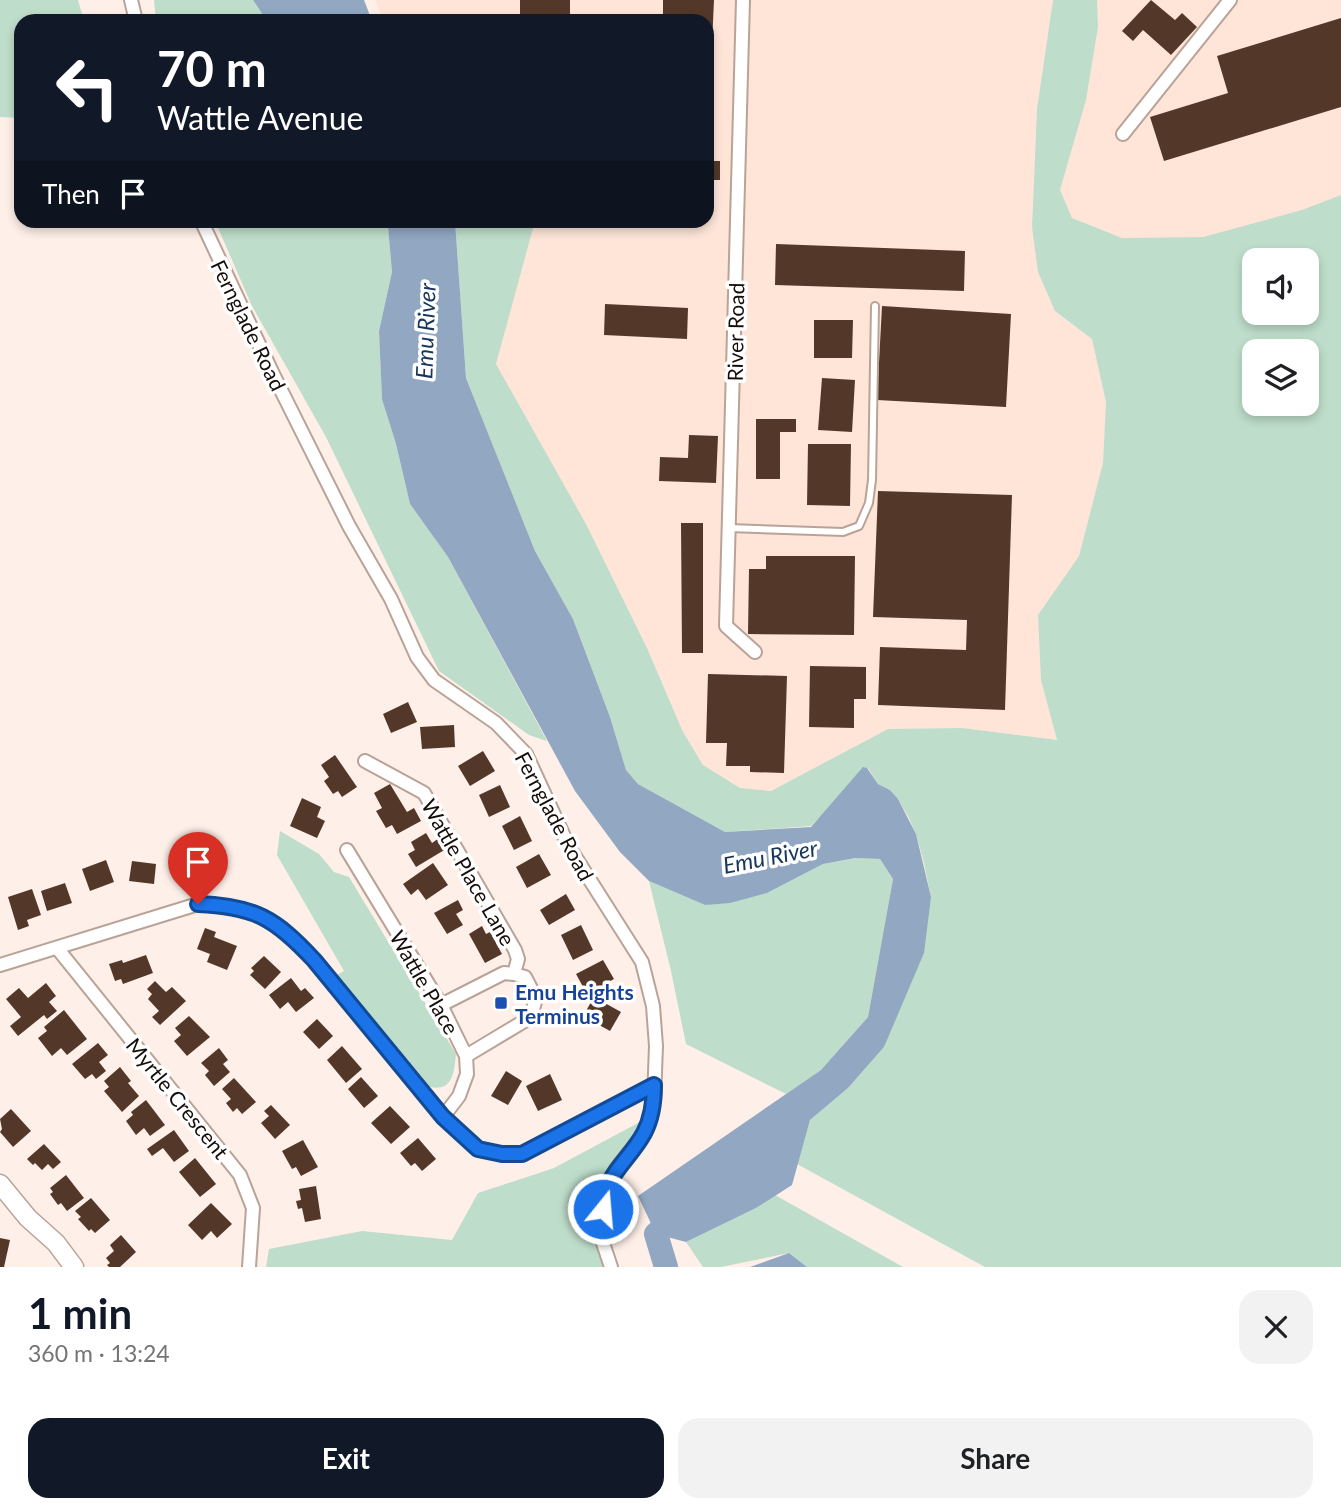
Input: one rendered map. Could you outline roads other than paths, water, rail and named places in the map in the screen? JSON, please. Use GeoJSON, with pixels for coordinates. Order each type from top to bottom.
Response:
{"type":"FeatureCollection","features":[{"type":"Feature","properties":{"kind":"main road"},"geometry":{"type":"LineString","coordinates":[[0,1184],[74,1267]]}},
{"type":"Feature","properties":{"kind":"main road"},"geometry":{"type":"LineString","coordinates":[[29,1218],[59,1267]]}},
{"type":"Feature","properties":{"kind":"street","name":"River Road"},"geometry":{"type":"LineString","coordinates":[[743,0],[726,626],[755,652]]}},
{"type":"Feature","properties":{"kind":"street"},"geometry":{"type":"LineString","coordinates":[[1123,134],[1230,0]]}},
{"type":"Feature","properties":{"kind":"street","name":"Fernglade Road"},"geometry":{"type":"LineString","coordinates":[[205,228],[272,372],[349,526],[391,599],[417,657],[434,680],[496,723],[526,754],[569,847],[642,962],[653,1006],[656,1046],[651,1116],[643,1135],[616,1169],[603,1194],[603,1243],[611,1267]]}},
{"type":"Feature","properties":{"kind":"street","name":"Wattle Place Lane"},"geometry":{"type":"LineString","coordinates":[[365,761],[424,793],[515,950],[518,959],[514,974]]}},
{"type":"Feature","properties":{"kind":"street","name":"Wattle Place"},"geometry":{"type":"LineString","coordinates":[[347,850],[441,1006],[466,1056],[467,1074],[459,1096],[443,1117]]}},
{"type":"Feature","properties":{"kind":"street"},"geometry":{"type":"LineString","coordinates":[[0,965],[198,904],[230,905],[261,915],[292,936],[443,1117],[478,1149],[502,1154],[522,1154],[654,1085]]}},
{"type":"Feature","properties":{"kind":"street","name":"Myrtle Crescent"},"geometry":{"type":"LineString","coordinates":[[57,948],[240,1175],[253,1208],[249,1267]]}},
{"type":"Feature","properties":{"kind":"street","name":"Wattle Place Lane"},"geometry":{"type":"LineString","coordinates":[[441,1006],[504,973],[525,977],[536,998],[531,1017],[466,1056]]}},
{"type":"Feature","properties":{"kind":"lane"},"geometry":{"type":"LineString","coordinates":[[729,528],[843,532],[859,526],[869,503],[872,480],[875,306]]}},
{"type":"Feature","properties":{"kind":"water"},"geometry":{"type":"Polygon","coordinates":[[[253,0],[364,0],[369,14],[262,14],[253,0]]]}},
{"type":"Feature","properties":{"kind":"water"},"geometry":{"type":"Polygon","coordinates":[[[388,228],[455,228],[466,378],[535,551],[573,619],[610,717],[626,770],[638,784],[725,832],[811,827],[863,767],[867,768],[878,784],[890,790],[898,799],[916,834],[931,897],[924,953],[884,1047],[848,1088],[810,1120],[792,1185],[756,1208],[686,1242],[656,1234],[638,1196],[821,1070],[868,1017],[893,879],[880,859],[855,858],[823,864],[767,893],[730,903],[705,905],[649,881],[620,852],[575,791],[448,557],[410,504],[382,399],[379,331],[392,272],[388,228]]]}},
{"type":"Feature","properties":{"kind":"water"},"geometry":{"type":"Polygon","coordinates":[[[789,1253],[807,1267],[750,1267],[789,1253]]]}},
{"type":"Feature","properties":{"kind":"waterway","name":"Emu River"},"geometry":{"type":"LineString","coordinates":[[666,1267],[656,1234],[679,1213]]}},
{"type":"Feature","properties":{"kind":"place","name":"Emu Heights Terminus"},"geometry":{"type":"Point","coordinates":[501,1003]}}]}
